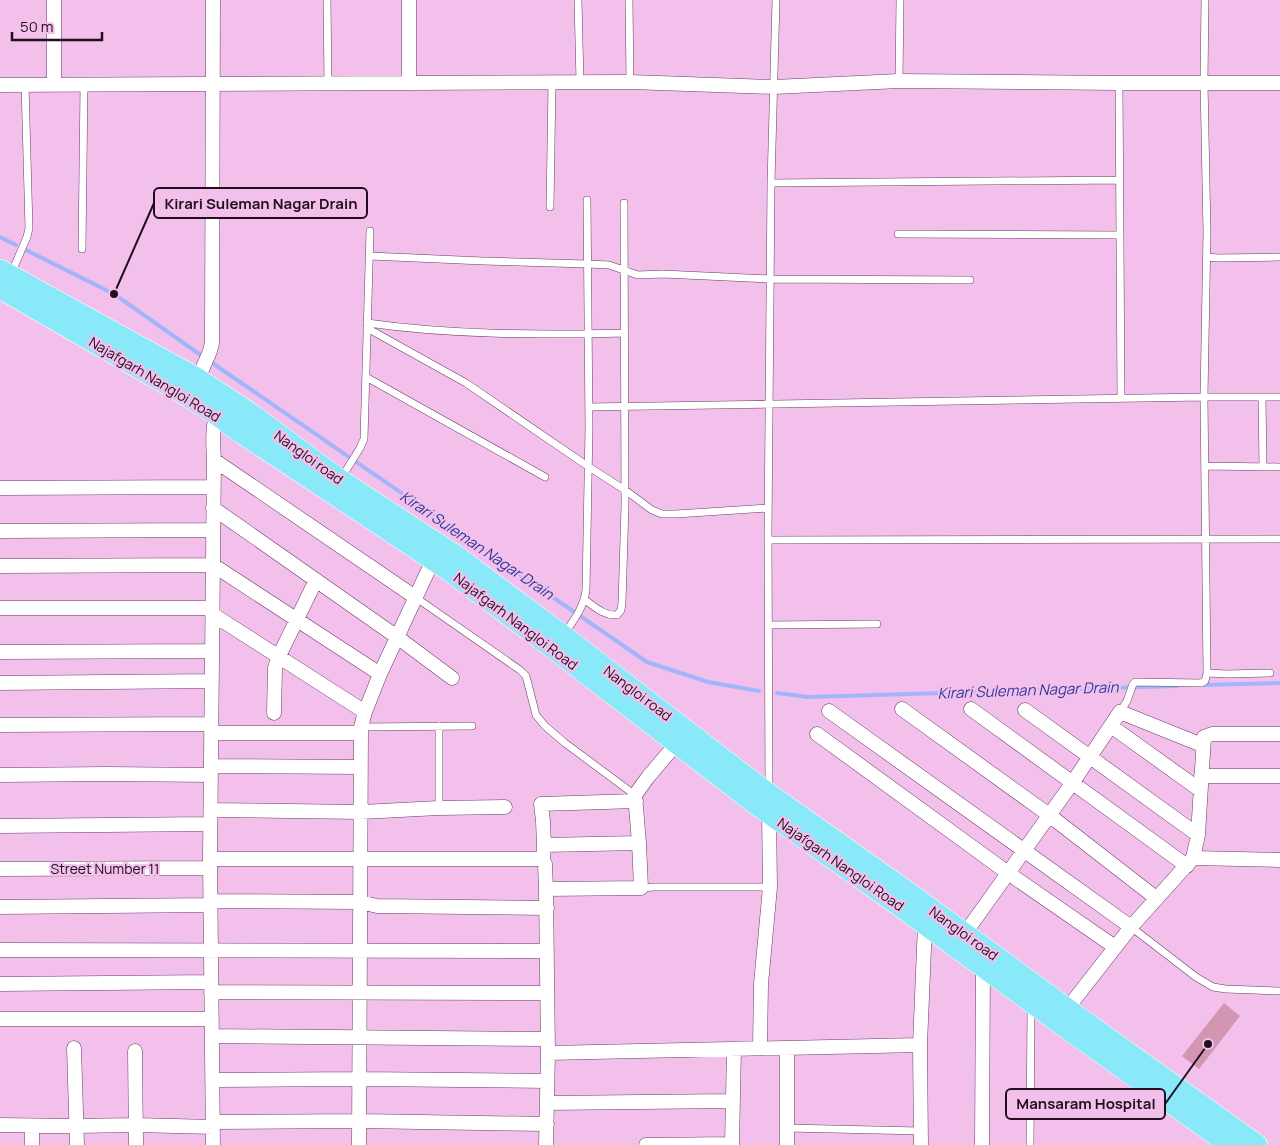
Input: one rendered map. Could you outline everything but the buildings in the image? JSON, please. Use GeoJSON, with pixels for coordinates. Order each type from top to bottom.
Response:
{"type":"FeatureCollection","features":[{"type":"Feature","properties":{"kind":"main road","name":"Nangloi road"},"geometry":{"type":"LineString","coordinates":[[4,278],[198,379],[219,405],[251,414],[345,472],[456,556],[567,629],[769,803]]}},
{"type":"Feature","properties":{"kind":"main road","name":"Najafgarh Nangloi Road"},"geometry":{"type":"LineString","coordinates":[[4,278],[172,387],[219,405],[240,432],[433,560],[677,743],[769,803],[928,916]]}},
{"type":"Feature","properties":{"kind":"main road","name":"Nangloi road"},"geometry":{"type":"LineString","coordinates":[[928,916],[960,940],[1067,1009],[1257,1145]]}},
{"type":"Feature","properties":{"kind":"main road"},"geometry":{"type":"LineString","coordinates":[[960,940],[983,966],[1230,1145]]}},
{"type":"Feature","properties":{"kind":"street"},"geometry":{"type":"LineString","coordinates":[[54,0],[54,85]]}},
{"type":"Feature","properties":{"kind":"street"},"geometry":{"type":"LineString","coordinates":[[198,379],[212,343],[212,0]]}},
{"type":"Feature","properties":{"kind":"street"},"geometry":{"type":"LineString","coordinates":[[409,0],[409,83]]}},
{"type":"Feature","properties":{"kind":"street"},"geometry":{"type":"LineString","coordinates":[[0,86],[630,82],[774,87],[899,81],[1280,82]]}},
{"type":"Feature","properties":{"kind":"street"},"geometry":{"type":"LineString","coordinates":[[213,1145],[210,864],[213,438],[219,405]]}},
{"type":"Feature","properties":{"kind":"street"},"geometry":{"type":"LineString","coordinates":[[214,460],[415,597]]}},
{"type":"Feature","properties":{"kind":"street"},"geometry":{"type":"LineString","coordinates":[[0,488],[213,487]]}},
{"type":"Feature","properties":{"kind":"street"},"geometry":{"type":"LineString","coordinates":[[213,508],[397,637],[452,678]]}},
{"type":"Feature","properties":{"kind":"street"},"geometry":{"type":"LineString","coordinates":[[0,530],[213,530]]}},
{"type":"Feature","properties":{"kind":"street"},"geometry":{"type":"LineString","coordinates":[[359,1145],[361,730],[365,712],[380,674],[433,560]]}},
{"type":"Feature","properties":{"kind":"street"},"geometry":{"type":"LineString","coordinates":[[0,566],[213,565],[380,674]]}},
{"type":"Feature","properties":{"kind":"street"},"geometry":{"type":"LineString","coordinates":[[274,713],[275,674],[279,656],[316,580]]}},
{"type":"Feature","properties":{"kind":"street"},"geometry":{"type":"LineString","coordinates":[[0,608],[212,611],[365,712]]}},
{"type":"Feature","properties":{"kind":"street"},"geometry":{"type":"LineString","coordinates":[[0,652],[212,651]]}},
{"type":"Feature","properties":{"kind":"street"},"geometry":{"type":"LineString","coordinates":[[0,683],[212,681]]}},
{"type":"Feature","properties":{"kind":"street"},"geometry":{"type":"LineString","coordinates":[[960,940],[1073,782],[1123,706],[1202,745]]}},
{"type":"Feature","properties":{"kind":"street"},"geometry":{"type":"LineString","coordinates":[[902,709],[1049,815],[1156,898]]}},
{"type":"Feature","properties":{"kind":"street"},"geometry":{"type":"LineString","coordinates":[[971,709],[1190,862],[1280,860]]}},
{"type":"Feature","properties":{"kind":"street"},"geometry":{"type":"LineString","coordinates":[[1025,710],[1198,835]]}},
{"type":"Feature","properties":{"kind":"street"},"geometry":{"type":"LineString","coordinates":[[829,711],[1131,927]]}},
{"type":"Feature","properties":{"kind":"street"},"geometry":{"type":"LineString","coordinates":[[0,724],[361,730]]}},
{"type":"Feature","properties":{"kind":"street"},"geometry":{"type":"LineString","coordinates":[[1111,726],[1200,790]]}},
{"type":"Feature","properties":{"kind":"street"},"geometry":{"type":"LineString","coordinates":[[817,734],[1008,873],[1115,947]]}},
{"type":"Feature","properties":{"kind":"street"},"geometry":{"type":"LineString","coordinates":[[1067,1009],[1131,927],[1190,862],[1198,835],[1202,745],[1204,737],[1207,735],[1280,734]]}},
{"type":"Feature","properties":{"kind":"street"},"geometry":{"type":"LineString","coordinates":[[546,889],[641,888],[636,798],[648,776],[677,743]]}},
{"type":"Feature","properties":{"kind":"street"},"geometry":{"type":"LineString","coordinates":[[0,775],[361,767]]}},
{"type":"Feature","properties":{"kind":"street"},"geometry":{"type":"LineString","coordinates":[[1201,776],[1280,776]]}},
{"type":"Feature","properties":{"kind":"street"},"geometry":{"type":"LineString","coordinates":[[546,1145],[548,1046],[547,908],[541,804],[636,798]]}},
{"type":"Feature","properties":{"kind":"street"},"geometry":{"type":"LineString","coordinates":[[760,1048],[761,984],[770,887],[769,803]]}},
{"type":"Feature","properties":{"kind":"street"},"geometry":{"type":"LineString","coordinates":[[0,826],[439,808],[505,808]]}},
{"type":"Feature","properties":{"kind":"street"},"geometry":{"type":"LineString","coordinates":[[544,845],[640,843]]}},
{"type":"Feature","properties":{"kind":"street","name":"Street Number 11"},"geometry":{"type":"LineString","coordinates":[[0,869],[361,859],[543,860]]}},
{"type":"Feature","properties":{"kind":"street"},"geometry":{"type":"LineString","coordinates":[[0,907],[360,902],[378,906],[547,908]]}},
{"type":"Feature","properties":{"kind":"street"},"geometry":{"type":"LineString","coordinates":[[921,1138],[920,1045],[928,916]]}},
{"type":"Feature","properties":{"kind":"street"},"geometry":{"type":"LineString","coordinates":[[0,950],[547,951]]}},
{"type":"Feature","properties":{"kind":"street"},"geometry":{"type":"LineString","coordinates":[[982,1145],[983,966]]}},
{"type":"Feature","properties":{"kind":"street"},"geometry":{"type":"LineString","coordinates":[[0,984],[211,987],[360,993],[547,993]]}},
{"type":"Feature","properties":{"kind":"street"},"geometry":{"type":"LineString","coordinates":[[0,1019],[212,1019]]}},
{"type":"Feature","properties":{"kind":"street"},"geometry":{"type":"LineString","coordinates":[[212,1036],[360,1036],[548,1046],[734,1049],[920,1045]]}},
{"type":"Feature","properties":{"kind":"street"},"geometry":{"type":"LineString","coordinates":[[74,1048],[77,1145]]}},
{"type":"Feature","properties":{"kind":"street"},"geometry":{"type":"LineString","coordinates":[[786,1048],[787,1145]]}},
{"type":"Feature","properties":{"kind":"street"},"geometry":{"type":"LineString","coordinates":[[646,1145],[732,1145],[734,1049]]}},
{"type":"Feature","properties":{"kind":"street"},"geometry":{"type":"LineString","coordinates":[[135,1051],[136,1145]]}},
{"type":"Feature","properties":{"kind":"street"},"geometry":{"type":"LineString","coordinates":[[212,1080],[547,1081]]}},
{"type":"Feature","properties":{"kind":"street"},"geometry":{"type":"LineString","coordinates":[[547,1103],[733,1101]]}},
{"type":"Feature","properties":{"kind":"street"},"geometry":{"type":"LineString","coordinates":[[0,1125],[76,1126],[360,1121],[547,1124]]}},
{"type":"Feature","properties":{"kind":"street"},"geometry":{"type":"LineString","coordinates":[[32,1126],[32,1145]]}},
{"type":"Feature","properties":{"kind":"lane"},"geometry":{"type":"LineString","coordinates":[[327,0],[328,84]]}},
{"type":"Feature","properties":{"kind":"lane"},"geometry":{"type":"LineString","coordinates":[[578,0],[580,82]]}},
{"type":"Feature","properties":{"kind":"lane"},"geometry":{"type":"LineString","coordinates":[[629,0],[630,82]]}},
{"type":"Feature","properties":{"kind":"lane"},"geometry":{"type":"LineString","coordinates":[[769,803],[768,508],[771,183],[776,0]]}},
{"type":"Feature","properties":{"kind":"lane"},"geometry":{"type":"LineString","coordinates":[[899,81],[900,0]]}},
{"type":"Feature","properties":{"kind":"lane"},"geometry":{"type":"LineString","coordinates":[[1123,706],[1133,684],[1137,682],[1203,682],[1206,680],[1207,673],[1204,396],[1207,257],[1204,82],[1205,0]]}},
{"type":"Feature","properties":{"kind":"lane"},"geometry":{"type":"LineString","coordinates":[[550,207],[552,82]]}},
{"type":"Feature","properties":{"kind":"lane"},"geometry":{"type":"LineString","coordinates":[[1119,83],[1122,398]]}},
{"type":"Feature","properties":{"kind":"lane"},"geometry":{"type":"LineString","coordinates":[[4,278],[27,237],[29,228],[25,85]]}},
{"type":"Feature","properties":{"kind":"lane"},"geometry":{"type":"LineString","coordinates":[[82,249],[84,85]]}},
{"type":"Feature","properties":{"kind":"lane"},"geometry":{"type":"LineString","coordinates":[[771,183],[1119,180]]}},
{"type":"Feature","properties":{"kind":"lane"},"geometry":{"type":"LineString","coordinates":[[567,629],[583,603],[586,590],[589,467],[587,200]]}},
{"type":"Feature","properties":{"kind":"lane"},"geometry":{"type":"LineString","coordinates":[[583,603],[610,616],[617,616],[621,610],[625,490],[624,203]]}},
{"type":"Feature","properties":{"kind":"lane"},"geometry":{"type":"LineString","coordinates":[[345,472],[364,439],[370,231]]}},
{"type":"Feature","properties":{"kind":"lane"},"geometry":{"type":"LineString","coordinates":[[898,234],[1120,235]]}},
{"type":"Feature","properties":{"kind":"lane"},"geometry":{"type":"LineString","coordinates":[[370,256],[588,264],[609,266],[638,274],[770,279],[970,280]]}},
{"type":"Feature","properties":{"kind":"lane"},"geometry":{"type":"LineString","coordinates":[[1207,257],[1280,257]]}},
{"type":"Feature","properties":{"kind":"lane"},"geometry":{"type":"LineString","coordinates":[[367,326],[459,332],[535,334],[625,333]]}},
{"type":"Feature","properties":{"kind":"lane"},"geometry":{"type":"LineString","coordinates":[[367,326],[466,383],[652,510],[662,514],[676,514],[768,508]]}},
{"type":"Feature","properties":{"kind":"lane"},"geometry":{"type":"LineString","coordinates":[[366,377],[545,477]]}},
{"type":"Feature","properties":{"kind":"lane"},"geometry":{"type":"LineString","coordinates":[[589,407],[1204,396],[1280,397]]}},
{"type":"Feature","properties":{"kind":"lane"},"geometry":{"type":"LineString","coordinates":[[1262,396],[1263,467]]}},
{"type":"Feature","properties":{"kind":"lane"},"geometry":{"type":"LineString","coordinates":[[1205,466],[1280,467]]}},
{"type":"Feature","properties":{"kind":"lane"},"geometry":{"type":"LineString","coordinates":[[768,540],[1280,539]]}},
{"type":"Feature","properties":{"kind":"lane"},"geometry":{"type":"LineString","coordinates":[[415,597],[520,670],[526,676],[536,715],[545,726],[636,798]]}},
{"type":"Feature","properties":{"kind":"lane"},"geometry":{"type":"LineString","coordinates":[[768,625],[877,624]]}},
{"type":"Feature","properties":{"kind":"lane"},"geometry":{"type":"LineString","coordinates":[[1207,673],[1270,673]]}},
{"type":"Feature","properties":{"kind":"lane"},"geometry":{"type":"LineString","coordinates":[[439,726],[439,808]]}},
{"type":"Feature","properties":{"kind":"lane"},"geometry":{"type":"LineString","coordinates":[[361,730],[472,726]]}},
{"type":"Feature","properties":{"kind":"lane"},"geometry":{"type":"LineString","coordinates":[[641,888],[770,887]]}},
{"type":"Feature","properties":{"kind":"lane"},"geometry":{"type":"LineString","coordinates":[[1131,927],[1196,977],[1213,987],[1226,990],[1280,991]]}},
{"type":"Feature","properties":{"kind":"lane"},"geometry":{"type":"LineString","coordinates":[[1030,1145],[1032,1002]]}},
{"type":"Feature","properties":{"kind":"lane"},"geometry":{"type":"LineString","coordinates":[[787,1128],[921,1138]]}},
{"type":"Feature","properties":{"kind":"waterway","name":"Kirari Suleman Nagar Drain"},"geometry":{"type":"LineString","coordinates":[[0,237],[16,245]]}},
{"type":"Feature","properties":{"kind":"waterway","name":"Kirari Suleman Nagar Drain"},"geometry":{"type":"LineString","coordinates":[[26,250],[114,294],[202,356]]}},
{"type":"Feature","properties":{"kind":"waterway","name":"Kirari Suleman Nagar Drain"},"geometry":{"type":"LineString","coordinates":[[211,362],[647,662],[708,682],[759,691]]}},
{"type":"Feature","properties":{"kind":"waterway","name":"Kirari Suleman Nagar Drain"},"geometry":{"type":"LineString","coordinates":[[1201,685],[1280,683]]}},
{"type":"Feature","properties":{"kind":"waterway","name":"Kirari Suleman Nagar Drain"},"geometry":{"type":"LineString","coordinates":[[777,693],[808,697],[1177,686]]}},
{"type":"Feature","properties":{"kind":"place","name":"Kirari Suleman Nagar Drain"},"geometry":{"type":"Point","coordinates":[114,294]}},
{"type":"Feature","properties":{"kind":"place","name":"Mansaram Hospital"},"geometry":{"type":"Point","coordinates":[1208,1044]}}]}
